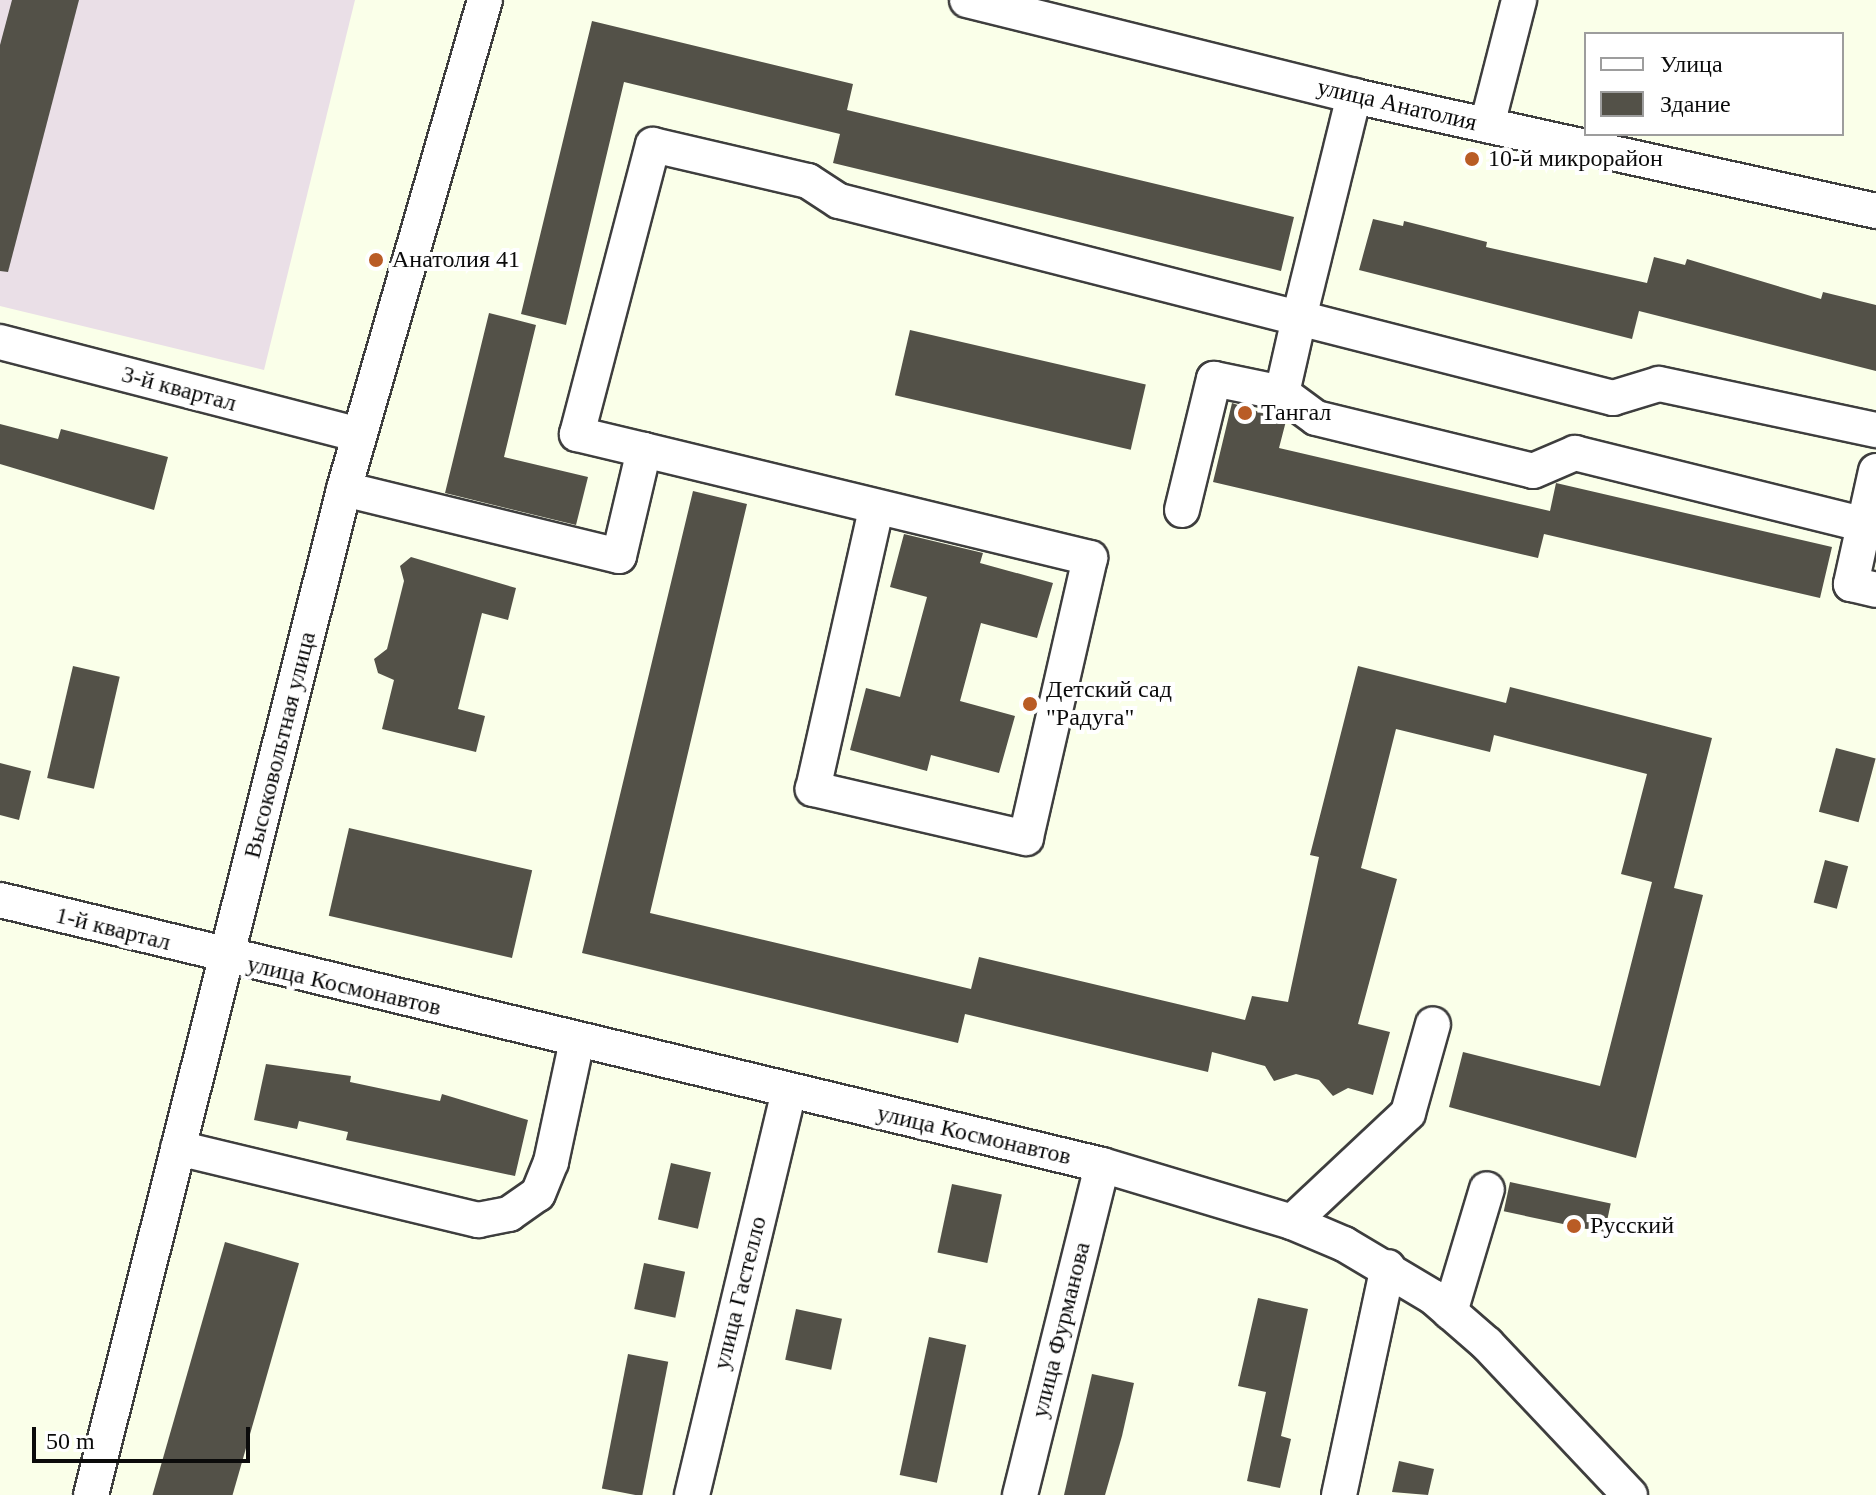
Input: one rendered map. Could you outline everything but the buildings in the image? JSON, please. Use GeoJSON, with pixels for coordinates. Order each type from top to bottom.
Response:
{"type":"FeatureCollection","features":[{"type":"Feature","properties":{"kind":"street","name":"Высоковольтная улица"},"geometry":{"type":"LineString","coordinates":[[91,1495],[344,489],[485,0]]}},
{"type":"Feature","properties":{"kind":"street","name":"улица Анатолия"},"geometry":{"type":"LineString","coordinates":[[967,0],[1354,96],[1876,211]]}},
{"type":"Feature","properties":{"kind":"street"},"geometry":{"type":"LineString","coordinates":[[1487,125],[1519,0]]}},
{"type":"Feature","properties":{"kind":"street"},"geometry":{"type":"LineString","coordinates":[[1282,393],[1354,96]]}},
{"type":"Feature","properties":{"kind":"street"},"geometry":{"type":"LineString","coordinates":[[876,509],[813,789],[1026,838],[1090,558],[876,509],[577,434],[653,145],[808,181],[839,201],[1613,398],[1659,384],[1876,430]]}},
{"type":"Feature","properties":{"kind":"street","name":"3-й квартал"},"geometry":{"type":"LineString","coordinates":[[0,342],[359,435]]}},
{"type":"Feature","properties":{"kind":"street"},"geometry":{"type":"LineString","coordinates":[[1182,510],[1214,379],[1282,393],[1316,418],[1533,471],[1575,453],[1865,525]]}},
{"type":"Feature","properties":{"kind":"street"},"geometry":{"type":"LineString","coordinates":[[344,489],[619,556],[644,450]]}},
{"type":"Feature","properties":{"kind":"street"},"geometry":{"type":"LineString","coordinates":[[1876,471],[1851,584],[1876,590]]}},
{"type":"Feature","properties":{"kind":"street","name":"1-й квартал"},"geometry":{"type":"LineString","coordinates":[[0,900],[226,958]]}},
{"type":"Feature","properties":{"kind":"street","name":"улица Космонавтов"},"geometry":{"type":"LineString","coordinates":[[226,958],[1102,1165],[1292,1222],[1388,1267],[1450,1312],[1630,1495]]}},
{"type":"Feature","properties":{"kind":"street"},"geometry":{"type":"LineString","coordinates":[[1292,1222],[1408,1113],[1433,1024]]}},
{"type":"Feature","properties":{"kind":"street"},"geometry":{"type":"LineString","coordinates":[[178,1148],[478,1220],[509,1214],[538,1194],[551,1162],[577,1041]]}},
{"type":"Feature","properties":{"kind":"street","name":"улица Гастелло"},"geometry":{"type":"LineString","coordinates":[[692,1495],[789,1091]]}},
{"type":"Feature","properties":{"kind":"street","name":"улица Фурманова"},"geometry":{"type":"LineString","coordinates":[[1020,1495],[1102,1165]]}},
{"type":"Feature","properties":{"kind":"street"},"geometry":{"type":"LineString","coordinates":[[1450,1312],[1487,1189]]}},
{"type":"Feature","properties":{"kind":"street"},"geometry":{"type":"LineString","coordinates":[[1339,1495],[1388,1267]]}},
{"type":"Feature","properties":{"kind":"shaded area"},"geometry":{"type":"Polygon","coordinates":[[[0,0],[355,0],[264,370],[0,306],[0,0]]]}},
{"type":"Feature","properties":{"kind":"place","name":"10-й микрорайон"},"geometry":{"type":"Point","coordinates":[1472,159]}},
{"type":"Feature","properties":{"kind":"place","name":"Анатолия 41"},"geometry":{"type":"Point","coordinates":[376,260]}},
{"type":"Feature","properties":{"kind":"place","name":"Тангал"},"geometry":{"type":"Point","coordinates":[1245,413]}},
{"type":"Feature","properties":{"kind":"place","name":"Детский сад \"Радуга\""},"geometry":{"type":"Point","coordinates":[1030,704]}},
{"type":"Feature","properties":{"kind":"place","name":"Русский"},"geometry":{"type":"Point","coordinates":[1574,1226]}}]}
